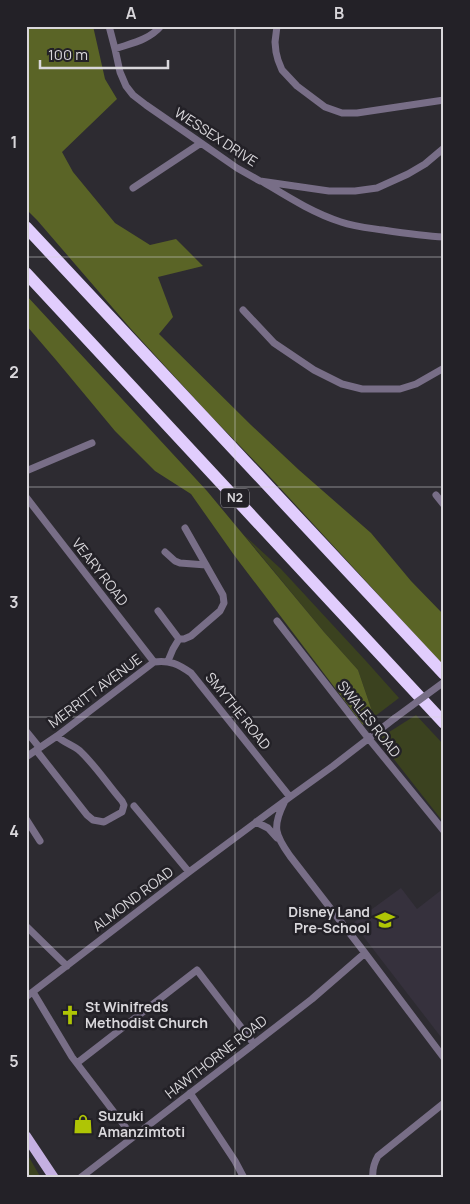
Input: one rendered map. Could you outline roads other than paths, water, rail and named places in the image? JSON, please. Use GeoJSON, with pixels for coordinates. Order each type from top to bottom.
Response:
{"type":"FeatureCollection","features":[{"type":"Feature","properties":{"kind":"highway","name":"N2"},"geometry":{"type":"LineString","coordinates":[[26,227],[444,674]]}},
{"type":"Feature","properties":{"kind":"highway","name":"N2"},"geometry":{"type":"LineString","coordinates":[[26,273],[444,723]]}},
{"type":"Feature","properties":{"kind":"main road"},"geometry":{"type":"LineString","coordinates":[[26,1136],[54,1178]]}},
{"type":"Feature","properties":{"kind":"street","name":"WESSEX DRIVE"},"geometry":{"type":"LineString","coordinates":[[109,26],[120,72],[126,86],[133,95],[201,143],[260,181],[329,191],[355,191],[377,188],[425,164],[444,148]]}},
{"type":"Feature","properties":{"kind":"street"},"geometry":{"type":"LineString","coordinates":[[115,49],[146,39],[154,34],[160,26]]}},
{"type":"Feature","properties":{"kind":"street"},"geometry":{"type":"LineString","coordinates":[[277,26],[275,47],[282,70],[297,86],[325,108],[342,113],[357,113],[444,100]]}},
{"type":"Feature","properties":{"kind":"street"},"geometry":{"type":"LineString","coordinates":[[133,188],[201,143]]}},
{"type":"Feature","properties":{"kind":"street"},"geometry":{"type":"LineString","coordinates":[[260,181],[320,214],[342,222],[409,234],[444,237]]}},
{"type":"Feature","properties":{"kind":"street"},"geometry":{"type":"LineString","coordinates":[[243,310],[274,343],[314,370],[342,384],[362,389],[400,389],[416,384],[444,368]]}},
{"type":"Feature","properties":{"kind":"street"},"geometry":{"type":"LineString","coordinates":[[26,471],[92,443]]}},
{"type":"Feature","properties":{"kind":"street"},"geometry":{"type":"LineString","coordinates":[[436,495],[444,505]]}},
{"type":"Feature","properties":{"kind":"street","name":"VEARY ROAD"},"geometry":{"type":"LineString","coordinates":[[26,497],[154,662]]}},
{"type":"Feature","properties":{"kind":"street"},"geometry":{"type":"LineString","coordinates":[[154,662],[168,661],[180,639],[191,636],[220,611],[224,603],[223,595],[185,528]]}},
{"type":"Feature","properties":{"kind":"street"},"geometry":{"type":"LineString","coordinates":[[165,552],[180,563],[206,565]]}},
{"type":"Feature","properties":{"kind":"street"},"geometry":{"type":"LineString","coordinates":[[158,611],[180,639]]}},
{"type":"Feature","properties":{"kind":"street","name":"SWALES ROAD"},"geometry":{"type":"LineString","coordinates":[[277,621],[368,739],[444,830]]}},
{"type":"Feature","properties":{"kind":"street","name":"SMYTHE ROAD"},"geometry":{"type":"LineString","coordinates":[[168,661],[183,667],[191,673],[287,799]]}},
{"type":"Feature","properties":{"kind":"street","name":"MERRITT AVENUE"},"geometry":{"type":"LineString","coordinates":[[26,757],[57,736],[154,662]]}},
{"type":"Feature","properties":{"kind":"street","name":"ALMOND ROAD"},"geometry":{"type":"LineString","coordinates":[[26,997],[189,872],[444,682]]}},
{"type":"Feature","properties":{"kind":"street"},"geometry":{"type":"LineString","coordinates":[[26,731],[83,811],[93,820],[104,822],[122,812],[124,805],[122,801],[87,758],[77,748],[62,741],[57,736]]}},
{"type":"Feature","properties":{"kind":"street"},"geometry":{"type":"LineString","coordinates":[[279,841],[276,822],[279,812],[287,799]]}},
{"type":"Feature","properties":{"kind":"street"},"geometry":{"type":"LineString","coordinates":[[134,806],[189,872]]}},
{"type":"Feature","properties":{"kind":"street"},"geometry":{"type":"LineString","coordinates":[[26,819],[40,841]]}},
{"type":"Feature","properties":{"kind":"street"},"geometry":{"type":"LineString","coordinates":[[256,822],[268,828],[279,841],[444,1058]]}},
{"type":"Feature","properties":{"kind":"street"},"geometry":{"type":"LineString","coordinates":[[26,926],[67,966]]}},
{"type":"Feature","properties":{"kind":"street","name":"HAWTHORNE ROAD"},"geometry":{"type":"LineString","coordinates":[[80,1178],[312,999],[365,954]]}},
{"type":"Feature","properties":{"kind":"street"},"geometry":{"type":"LineString","coordinates":[[77,1063],[197,970],[254,1044]]}},
{"type":"Feature","properties":{"kind":"street"},"geometry":{"type":"LineString","coordinates":[[33,992],[77,1063],[133,1138]]}},
{"type":"Feature","properties":{"kind":"street"},"geometry":{"type":"LineString","coordinates":[[190,1094],[235,1161],[244,1178]]}},
{"type":"Feature","properties":{"kind":"street"},"geometry":{"type":"LineString","coordinates":[[373,1178],[375,1161],[384,1150],[444,1103]]}},
{"type":"Feature","properties":{"kind":"place","name":"Disney Land Pre-School"},"geometry":{"type":"Point","coordinates":[385,920]}},
{"type":"Feature","properties":{"kind":"place","name":"St Winifreds Methodist Church"},"geometry":{"type":"Point","coordinates":[70,1015]}},
{"type":"Feature","properties":{"kind":"place","name":"Suzuki Amanzimtoti"},"geometry":{"type":"Point","coordinates":[83,1124]}}]}
